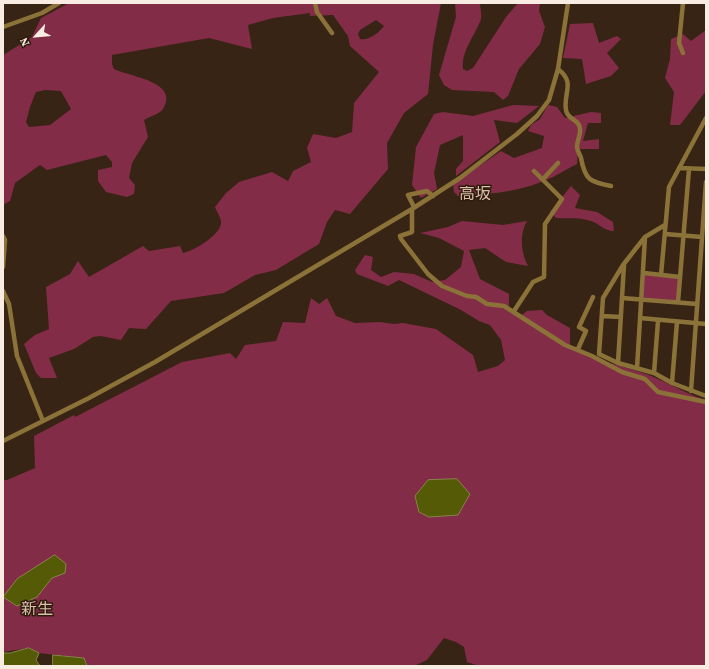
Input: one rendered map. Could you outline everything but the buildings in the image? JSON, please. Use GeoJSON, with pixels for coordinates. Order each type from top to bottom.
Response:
{"type":"FeatureCollection","features":[{"type":"Feature","properties":{"kind":"street"},"geometry":{"type":"LineString","coordinates":[[3,27],[42,13],[59,3]]}},
{"type":"Feature","properties":{"kind":"street"},"geometry":{"type":"LineString","coordinates":[[315,3],[317,12],[332,33]]}},
{"type":"Feature","properties":{"kind":"street"},"geometry":{"type":"LineString","coordinates":[[3,441],[89,398],[155,362],[433,196],[460,178],[537,116],[549,100],[558,69],[568,3]]}},
{"type":"Feature","properties":{"kind":"street"},"geometry":{"type":"LineString","coordinates":[[683,3],[678,43],[684,53]]}},
{"type":"Feature","properties":{"kind":"street"},"geometry":{"type":"LineString","coordinates":[[558,69],[565,74],[568,82],[566,110],[568,116],[578,123],[580,128],[577,148],[588,178],[592,182],[611,186]]}},
{"type":"Feature","properties":{"kind":"street"},"geometry":{"type":"LineString","coordinates":[[661,275],[668,187],[706,120]]}},
{"type":"Feature","properties":{"kind":"street"},"geometry":{"type":"LineString","coordinates":[[543,180],[558,163]]}},
{"type":"Feature","properties":{"kind":"street"},"geometry":{"type":"LineString","coordinates":[[679,168],[706,169]]}},
{"type":"Feature","properties":{"kind":"street"},"geometry":{"type":"LineString","coordinates":[[678,302],[688,169]]}},
{"type":"Feature","properties":{"kind":"street"},"geometry":{"type":"LineString","coordinates":[[514,311],[534,282],[544,277],[545,224],[562,199],[534,171]]}},
{"type":"Feature","properties":{"kind":"street"},"geometry":{"type":"LineString","coordinates":[[691,391],[695,323],[703,256],[702,237],[706,182]]}},
{"type":"Feature","properties":{"kind":"street"},"geometry":{"type":"LineString","coordinates":[[433,196],[427,191],[408,195],[413,208],[412,232],[400,236],[428,274],[442,286],[467,296],[476,297],[487,304],[504,306],[565,345],[578,349],[622,372],[645,379],[658,392],[706,402]]}},
{"type":"Feature","properties":{"kind":"street"},"geometry":{"type":"LineString","coordinates":[[665,225],[645,237],[624,264],[603,298],[599,354],[618,364],[654,373],[672,383],[706,396]]}},
{"type":"Feature","properties":{"kind":"street"},"geometry":{"type":"LineString","coordinates":[[665,234],[702,237]]}},
{"type":"Feature","properties":{"kind":"street"},"geometry":{"type":"LineString","coordinates":[[3,236],[5,240],[3,267]]}},
{"type":"Feature","properties":{"kind":"street"},"geometry":{"type":"LineString","coordinates":[[637,368],[645,237]]}},
{"type":"Feature","properties":{"kind":"street"},"geometry":{"type":"LineString","coordinates":[[618,364],[624,264]]}},
{"type":"Feature","properties":{"kind":"street"},"geometry":{"type":"LineString","coordinates":[[644,273],[680,277]]}},
{"type":"Feature","properties":{"kind":"street"},"geometry":{"type":"LineString","coordinates":[[3,291],[9,304],[17,356],[43,421]]}},
{"type":"Feature","properties":{"kind":"street"},"geometry":{"type":"LineString","coordinates":[[578,349],[586,331],[579,327],[594,297]]}},
{"type":"Feature","properties":{"kind":"street"},"geometry":{"type":"LineString","coordinates":[[622,298],[697,304]]}},
{"type":"Feature","properties":{"kind":"street"},"geometry":{"type":"LineString","coordinates":[[602,316],[621,317]]}},
{"type":"Feature","properties":{"kind":"street"},"geometry":{"type":"LineString","coordinates":[[640,318],[658,321],[706,324]]}},
{"type":"Feature","properties":{"kind":"street"},"geometry":{"type":"LineString","coordinates":[[654,373],[658,321]]}},
{"type":"Feature","properties":{"kind":"street"},"geometry":{"type":"LineString","coordinates":[[672,383],[676,322]]}},
{"type":"Feature","properties":{"kind":"shaded area"},"geometry":{"type":"Polygon","coordinates":[[[69,3],[441,3],[433,45],[428,94],[404,113],[387,143],[388,169],[350,214],[335,210],[327,222],[319,244],[276,270],[255,275],[224,293],[171,301],[146,329],[129,328],[121,340],[101,336],[93,337],[74,349],[49,358],[57,378],[41,378],[36,373],[24,344],[35,335],[49,329],[46,287],[70,274],[78,261],[89,277],[143,246],[149,251],[180,246],[183,253],[194,249],[217,232],[220,227],[221,220],[215,207],[226,193],[239,182],[272,172],[288,181],[293,171],[311,162],[307,148],[313,134],[336,138],[352,132],[354,103],[379,72],[350,46],[348,36],[333,15],[310,16],[310,13],[273,18],[248,25],[252,49],[209,38],[112,55],[112,64],[114,69],[151,82],[165,92],[166,100],[163,109],[144,120],[148,137],[132,163],[129,178],[135,185],[134,194],[127,197],[106,192],[98,181],[98,170],[112,167],[112,162],[106,155],[47,170],[40,165],[15,183],[10,201],[3,205],[3,55],[32,37],[41,18],[69,3]],[[376,20],[360,30],[358,34],[360,39],[370,38],[382,29],[384,26],[376,20]],[[45,90],[36,92],[26,122],[29,127],[50,125],[71,109],[61,91],[45,90]]]}},
{"type":"Feature","properties":{"kind":"shaded area"},"geometry":{"type":"Polygon","coordinates":[[[455,3],[480,3],[481,19],[464,56],[463,69],[467,71],[473,68],[506,17],[518,3],[540,3],[539,11],[545,27],[540,44],[519,69],[508,96],[503,100],[494,92],[452,90],[444,85],[439,75],[456,17],[455,3]]]}},
{"type":"Feature","properties":{"kind":"shaded area"},"geometry":{"type":"Polygon","coordinates":[[[593,23],[599,43],[617,36],[621,39],[607,53],[619,68],[611,76],[586,84],[582,59],[563,58],[570,24],[593,23]]]}},
{"type":"Feature","properties":{"kind":"shaded area"},"geometry":{"type":"Polygon","coordinates":[[[706,30],[706,91],[680,125],[670,125],[674,92],[665,78],[670,59],[671,39],[683,34],[691,41],[706,30]]]}},
{"type":"Feature","properties":{"kind":"shaded area"},"geometry":{"type":"Polygon","coordinates":[[[513,105],[539,106],[517,123],[494,120],[500,142],[456,176],[456,169],[463,161],[463,135],[440,145],[434,173],[437,189],[421,198],[412,185],[416,147],[434,114],[443,112],[473,116],[513,105]]]}},
{"type":"Feature","properties":{"kind":"shaded area"},"geometry":{"type":"Polygon","coordinates":[[[548,105],[557,107],[565,118],[591,112],[601,113],[601,123],[588,123],[583,141],[599,139],[599,149],[578,149],[577,164],[550,178],[521,189],[479,195],[458,196],[454,192],[453,184],[501,151],[514,158],[542,148],[544,136],[528,131],[531,125],[540,119],[548,105]]]}},
{"type":"Feature","properties":{"kind":"shaded area"},"geometry":{"type":"Polygon","coordinates":[[[571,186],[580,195],[575,208],[597,212],[613,222],[614,231],[607,230],[594,222],[587,220],[556,218],[550,212],[571,186]]]}},
{"type":"Feature","properties":{"kind":"shaded area"},"geometry":{"type":"Polygon","coordinates":[[[462,221],[503,225],[527,221],[524,226],[522,249],[528,266],[506,262],[485,248],[469,250],[480,279],[509,294],[509,312],[519,317],[527,311],[542,310],[547,315],[570,328],[570,348],[649,375],[691,395],[706,400],[705,666],[479,666],[467,662],[464,647],[456,642],[444,638],[427,660],[414,666],[87,666],[84,658],[39,653],[29,648],[3,652],[3,480],[7,480],[35,468],[34,436],[74,415],[75,417],[182,362],[230,353],[236,359],[245,345],[276,341],[283,322],[305,323],[311,298],[319,304],[327,298],[336,316],[355,323],[403,323],[436,329],[473,355],[478,372],[498,366],[505,360],[501,340],[490,325],[479,321],[461,310],[399,280],[388,286],[357,274],[355,270],[365,255],[373,257],[371,270],[381,277],[394,272],[414,274],[432,282],[445,280],[461,267],[464,251],[439,238],[420,233],[448,227],[462,221]]]}},
{"type":"Feature","properties":{"kind":"shaded area"},"geometry":{"type":"Polygon","coordinates":[[[644,273],[680,277],[678,302],[641,299],[644,273]]]}},
{"type":"Feature","properties":{"kind":"shaded area"},"geometry":{"type":"Polygon","coordinates":[[[457,479],[470,494],[458,515],[429,517],[419,512],[415,496],[428,480],[457,479]]]}},
{"type":"Feature","properties":{"kind":"shaded area"},"geometry":{"type":"Polygon","coordinates":[[[55,555],[66,564],[65,573],[52,578],[37,597],[17,606],[3,597],[17,579],[55,555]]]}},
{"type":"Feature","properties":{"kind":"shaded area"},"geometry":{"type":"Polygon","coordinates":[[[29,648],[39,653],[36,660],[40,666],[3,666],[3,653],[10,653],[29,648]]]}},
{"type":"Feature","properties":{"kind":"shaded area"},"geometry":{"type":"Polygon","coordinates":[[[53,655],[84,658],[87,666],[53,666],[53,655]]]}},
{"type":"Feature","properties":{"kind":"district","name":"高坂"},"geometry":{"type":"Point","coordinates":[475,195]}},
{"type":"Feature","properties":{"kind":"district","name":"新生"},"geometry":{"type":"Point","coordinates":[37,610]}}]}
